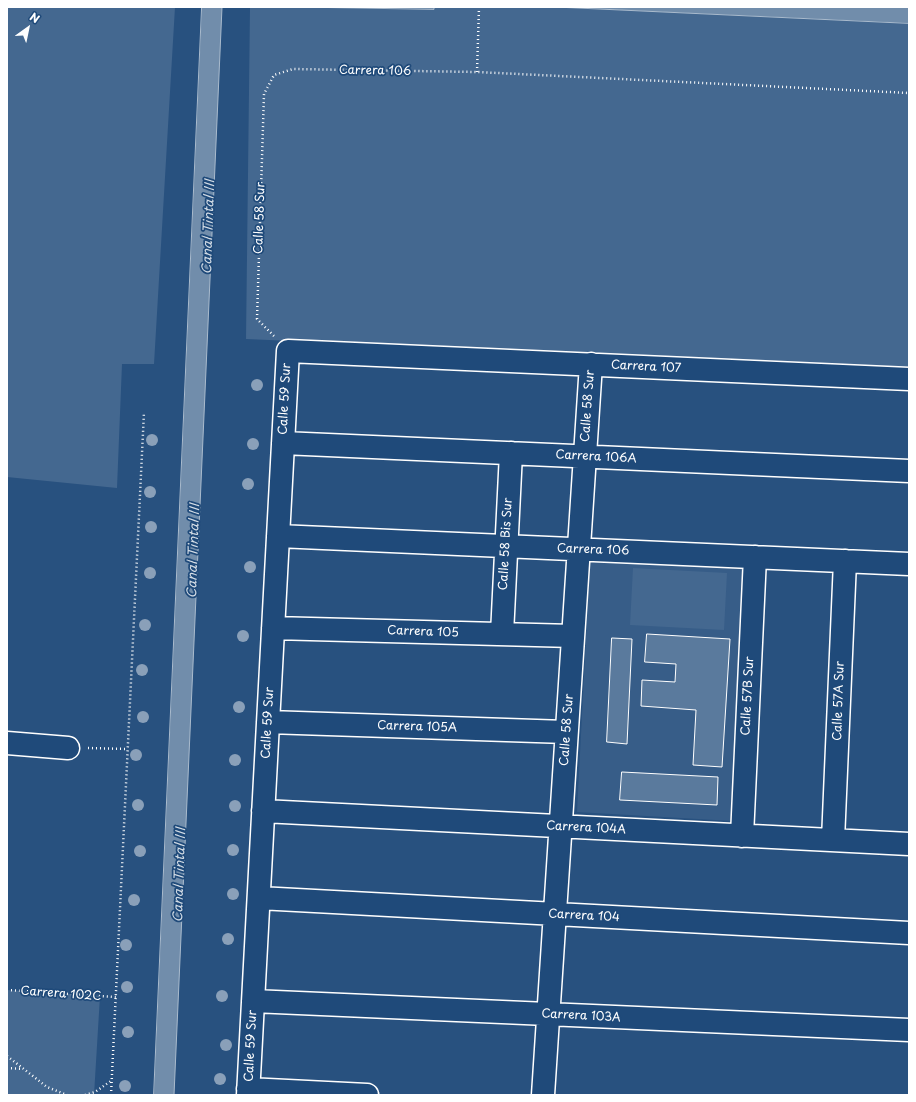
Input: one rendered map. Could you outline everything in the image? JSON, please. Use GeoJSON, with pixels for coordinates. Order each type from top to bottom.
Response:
{"type":"FeatureCollection","features":[{"type":"Feature","properties":{"kind":"street","name":"Carrera 107"},"geometry":{"type":"LineString","coordinates":[[288,351],[909,379]]}},
{"type":"Feature","properties":{"kind":"street","name":"Calle 59 Sur"},"geometry":{"type":"LineString","coordinates":[[248,1092],[288,351]]}},
{"type":"Feature","properties":{"kind":"street","name":"Calle 58 Sur"},"geometry":{"type":"LineString","coordinates":[[542,1095],[591,364]]}},
{"type":"Feature","properties":{"kind":"street","name":"Carrera 106A"},"geometry":{"type":"LineString","coordinates":[[283,443],[909,470]]}},
{"type":"Feature","properties":{"kind":"street","name":"Calle 58 Bis Sur"},"geometry":{"type":"LineString","coordinates":[[502,634],[510,453]]}},
{"type":"Feature","properties":{"kind":"street","name":"Carrera 106"},"geometry":{"type":"LineString","coordinates":[[278,536],[909,564]]}},
{"type":"Feature","properties":{"kind":"street","name":"Calle 57B Sur"},"geometry":{"type":"LineString","coordinates":[[742,836],[755,557]]}},
{"type":"Feature","properties":{"kind":"street","name":"Calle 57A Sur"},"geometry":{"type":"LineString","coordinates":[[834,840],[846,561]]}},
{"type":"Feature","properties":{"kind":"street","name":"Carrera 105"},"geometry":{"type":"LineString","coordinates":[[273,628],[573,636]]}},
{"type":"Feature","properties":{"kind":"street","name":"Carrera 105A"},"geometry":{"type":"LineString","coordinates":[[268,722],[566,732]]}},
{"type":"Feature","properties":{"kind":"street"},"geometry":{"type":"LineString","coordinates":[[7,743],[68,748]]}},
{"type":"Feature","properties":{"kind":"street","name":"Carrera 104A"},"geometry":{"type":"LineString","coordinates":[[263,811],[909,844]]}},
{"type":"Feature","properties":{"kind":"street","name":"Carrera 104"},"geometry":{"type":"LineString","coordinates":[[258,898],[909,933]]}},
{"type":"Feature","properties":{"kind":"street","name":"Carrera 103A"},"geometry":{"type":"LineString","coordinates":[[253,1001],[909,1030]]}},
{"type":"Feature","properties":{"kind":"street"},"geometry":{"type":"LineString","coordinates":[[248,1092],[367,1095]]}},
{"type":"Feature","properties":{"kind":"path"},"geometry":{"type":"LineString","coordinates":[[477,72],[479,7]]}},
{"type":"Feature","properties":{"kind":"path","name":"Carrera 106"},"geometry":{"type":"LineString","coordinates":[[274,75],[293,69],[477,72],[909,93]]}},
{"type":"Feature","properties":{"kind":"path","name":"Calle 58 Sur"},"geometry":{"type":"LineString","coordinates":[[274,75],[264,94],[257,319],[288,351]]}},
{"type":"Feature","properties":{"kind":"path"},"geometry":{"type":"LineString","coordinates":[[111,1095],[144,412]]}},
{"type":"Feature","properties":{"kind":"path"},"geometry":{"type":"LineString","coordinates":[[68,748],[127,748]]}},
{"type":"Feature","properties":{"kind":"path","name":"Carrera 102C"},"geometry":{"type":"LineString","coordinates":[[7,990],[116,997]]}},
{"type":"Feature","properties":{"kind":"path"},"geometry":{"type":"LineString","coordinates":[[7,1056],[47,1087],[67,1095]]}},
{"type":"Feature","properties":{"kind":"path"},"geometry":{"type":"LineString","coordinates":[[7,1068],[24,1069]]}},
{"type":"Feature","properties":{"kind":"path"},"geometry":{"type":"LineString","coordinates":[[85,1095],[95,1092],[111,1080]]}},
{"type":"Feature","properties":{"kind":"shaded area"},"geometry":{"type":"Polygon","coordinates":[[[7,7],[175,7],[154,364],[122,364],[117,488],[7,477],[7,7]]]}},
{"type":"Feature","properties":{"kind":"shaded area"},"geometry":{"type":"Polygon","coordinates":[[[250,7],[434,9],[434,7],[556,7],[909,23],[909,368],[246,339],[250,7]]]}},
{"type":"Feature","properties":{"kind":"shaded area"},"geometry":{"type":"Polygon","coordinates":[[[590,559],[745,569],[732,821],[577,812],[590,559]]]}},
{"type":"Feature","properties":{"kind":"shaded area"},"geometry":{"type":"Polygon","coordinates":[[[633,568],[727,573],[724,630],[630,625],[633,568]]]}},
{"type":"Feature","properties":{"kind":"shaded area"},"geometry":{"type":"Polygon","coordinates":[[[7,990],[100,996],[94,1095],[7,1095],[7,990]]]}},
{"type":"Feature","properties":{"kind":"water","name":"Canal Tintal III"},"geometry":{"type":"Polygon","coordinates":[[[202,7],[222,7],[174,1095],[154,1095],[202,7]]]}},
{"type":"Feature","properties":{"kind":"water"},"geometry":{"type":"Polygon","coordinates":[[[300,7],[434,7],[434,9],[300,7]]]}},
{"type":"Feature","properties":{"kind":"water"},"geometry":{"type":"Polygon","coordinates":[[[556,7],[909,7],[909,23],[556,7]]]}},
{"type":"Feature","properties":{"kind":"building"},"geometry":{"type":"Polygon","coordinates":[[[647,634],[730,639],[722,767],[693,765],[696,710],[641,706],[642,680],[675,682],[676,664],[645,662],[647,634]]]}},
{"type":"Feature","properties":{"kind":"building"},"geometry":{"type":"Polygon","coordinates":[[[612,638],[632,639],[627,744],[607,742],[612,638]]]}},
{"type":"Feature","properties":{"kind":"building"},"geometry":{"type":"Polygon","coordinates":[[[622,772],[718,777],[717,805],[620,800],[622,772]]]}}]}
